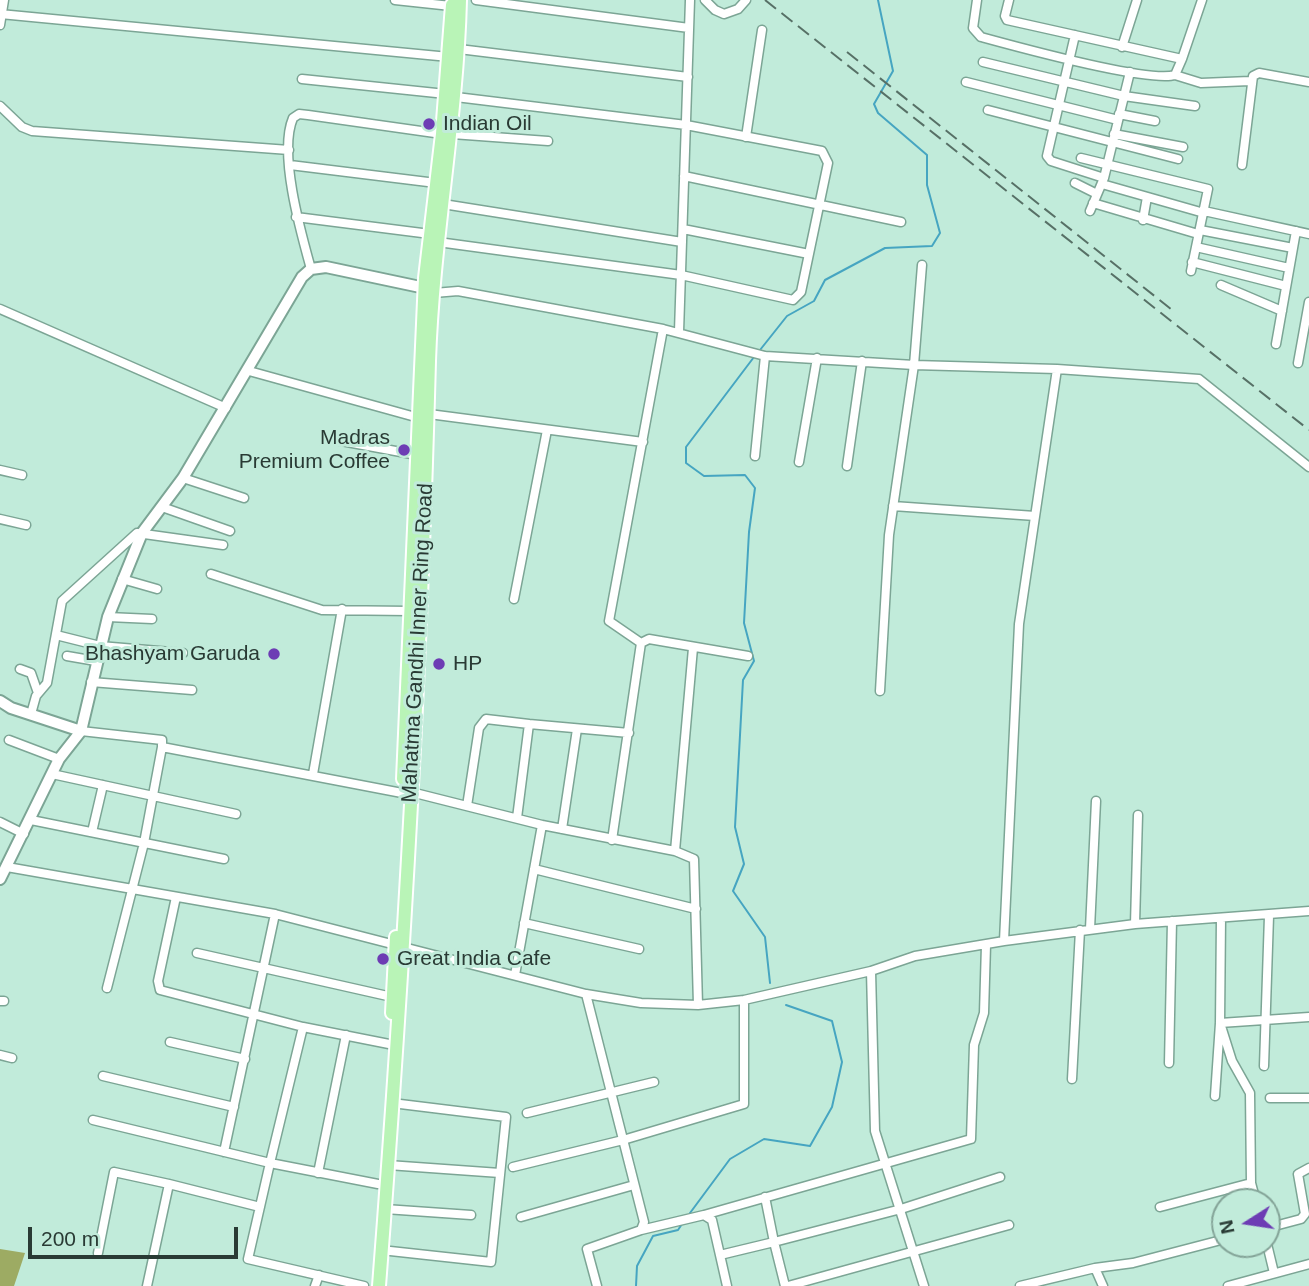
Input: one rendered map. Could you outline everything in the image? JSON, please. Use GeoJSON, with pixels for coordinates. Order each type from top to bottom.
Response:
{"type":"FeatureCollection","features":[{"type":"Feature","properties":{"kind":"main road","name":"Mahatma Gandhi Inner Ring Road"},"geometry":{"type":"LineString","coordinates":[[434,238],[443,204],[454,53],[454,2]]}},
{"type":"Feature","properties":{"kind":"main road","name":"Mahatma Gandhi Inner Ring Road"},"geometry":{"type":"LineString","coordinates":[[379,1286],[400,946],[429,290],[436,183],[447,134]]}},
{"type":"Feature","properties":{"kind":"main road","name":"Mahatma Gandhi Inner Ring Road"},"geometry":{"type":"LineString","coordinates":[[407,792],[410,611],[417,455],[424,416]]}},
{"type":"Feature","properties":{"kind":"main road","name":"Mahatma Gandhi Inner Ring Road"},"geometry":{"type":"LineString","coordinates":[[371,1286],[392,997],[400,946]]}},
{"type":"Feature","properties":{"kind":"street"},"geometry":{"type":"LineString","coordinates":[[0,25],[4,0]]}},
{"type":"Feature","properties":{"kind":"street"},"geometry":{"type":"LineString","coordinates":[[395,0],[454,2]]}},
{"type":"Feature","properties":{"kind":"street"},"geometry":{"type":"LineString","coordinates":[[476,0],[689,28]]}},
{"type":"Feature","properties":{"kind":"street"},"geometry":{"type":"LineString","coordinates":[[679,332],[690,0]]}},
{"type":"Feature","properties":{"kind":"street"},"geometry":{"type":"LineString","coordinates":[[705,0],[715,10],[724,14],[738,9],[746,0]]}},
{"type":"Feature","properties":{"kind":"street"},"geometry":{"type":"LineString","coordinates":[[977,0],[973,28],[981,37],[1130,72],[1175,75],[1201,83],[1250,81],[1259,73],[1309,82]]}},
{"type":"Feature","properties":{"kind":"street"},"geometry":{"type":"LineString","coordinates":[[1009,0],[1005,16],[1007,20],[1182,59]]}},
{"type":"Feature","properties":{"kind":"street"},"geometry":{"type":"LineString","coordinates":[[1122,47],[1137,0]]}},
{"type":"Feature","properties":{"kind":"street"},"geometry":{"type":"LineString","coordinates":[[1175,75],[1202,0]]}},
{"type":"Feature","properties":{"kind":"street"},"geometry":{"type":"LineString","coordinates":[[1,14],[454,53],[688,77]]}},
{"type":"Feature","properties":{"kind":"street"},"geometry":{"type":"LineString","coordinates":[[746,136],[762,30]]}},
{"type":"Feature","properties":{"kind":"street"},"geometry":{"type":"LineString","coordinates":[[1074,35],[1047,149],[1048,159],[1147,197],[1309,234]]}},
{"type":"Feature","properties":{"kind":"street"},"geometry":{"type":"LineString","coordinates":[[983,62],[1124,96],[1195,106]]}},
{"type":"Feature","properties":{"kind":"street"},"geometry":{"type":"LineString","coordinates":[[1130,72],[1103,181],[1092,207],[1199,232],[1293,248]]}},
{"type":"Feature","properties":{"kind":"street"},"geometry":{"type":"LineString","coordinates":[[296,217],[681,275],[793,300],[802,292],[828,163],[822,151],[686,125],[302,79]]}},
{"type":"Feature","properties":{"kind":"street"},"geometry":{"type":"LineString","coordinates":[[1242,165],[1250,81]]}},
{"type":"Feature","properties":{"kind":"street"},"geometry":{"type":"LineString","coordinates":[[966,82],[1119,117],[1155,121]]}},
{"type":"Feature","properties":{"kind":"street"},"geometry":{"type":"LineString","coordinates":[[0,106],[22,127],[32,131],[289,150]]}},
{"type":"Feature","properties":{"kind":"street"},"geometry":{"type":"LineString","coordinates":[[988,110],[1113,139],[1178,159]]}},
{"type":"Feature","properties":{"kind":"street"},"geometry":{"type":"LineString","coordinates":[[311,269],[296,217],[290,165],[290,126],[299,114],[447,134],[548,141]]}},
{"type":"Feature","properties":{"kind":"street"},"geometry":{"type":"LineString","coordinates":[[1113,139],[1183,147]]}},
{"type":"Feature","properties":{"kind":"street"},"geometry":{"type":"LineString","coordinates":[[1081,158],[1207,188],[1209,192],[1192,267],[1286,286]]}},
{"type":"Feature","properties":{"kind":"street"},"geometry":{"type":"LineString","coordinates":[[290,165],[436,183]]}},
{"type":"Feature","properties":{"kind":"street"},"geometry":{"type":"LineString","coordinates":[[684,176],[901,222]]}},
{"type":"Feature","properties":{"kind":"street"},"geometry":{"type":"LineString","coordinates":[[1075,183],[1097,194]]}},
{"type":"Feature","properties":{"kind":"street"},"geometry":{"type":"LineString","coordinates":[[1143,220],[1147,197]]}},
{"type":"Feature","properties":{"kind":"street"},"geometry":{"type":"LineString","coordinates":[[443,204],[682,242]]}},
{"type":"Feature","properties":{"kind":"street"},"geometry":{"type":"LineString","coordinates":[[683,229],[809,254]]}},
{"type":"Feature","properties":{"kind":"street"},"geometry":{"type":"LineString","coordinates":[[1276,344],[1296,231]]}},
{"type":"Feature","properties":{"kind":"street"},"geometry":{"type":"LineString","coordinates":[[1196,247],[1289,268]]}},
{"type":"Feature","properties":{"kind":"street"},"geometry":{"type":"LineString","coordinates":[[880,691],[893,506],[914,365],[922,265]]}},
{"type":"Feature","properties":{"kind":"street"},"geometry":{"type":"LineString","coordinates":[[0,879],[6,861],[24,834],[59,759],[81,731],[108,617],[142,533],[183,478],[249,371],[302,277],[311,269],[326,267],[429,290],[458,291],[679,332],[763,355],[914,365],[1057,369],[1199,379],[1309,467]]}},
{"type":"Feature","properties":{"kind":"street"},"geometry":{"type":"LineString","coordinates":[[1221,285],[1282,311]]}},
{"type":"Feature","properties":{"kind":"street"},"geometry":{"type":"LineString","coordinates":[[1298,363],[1309,302]]}},
{"type":"Feature","properties":{"kind":"street"},"geometry":{"type":"LineString","coordinates":[[0,309],[226,408]]}},
{"type":"Feature","properties":{"kind":"street"},"geometry":{"type":"LineString","coordinates":[[641,643],[609,621],[663,329]]}},
{"type":"Feature","properties":{"kind":"street"},"geometry":{"type":"LineString","coordinates":[[755,456],[763,355]]}},
{"type":"Feature","properties":{"kind":"street"},"geometry":{"type":"LineString","coordinates":[[799,462],[817,358]]}},
{"type":"Feature","properties":{"kind":"street"},"geometry":{"type":"LineString","coordinates":[[847,466],[862,360]]}},
{"type":"Feature","properties":{"kind":"street"},"geometry":{"type":"LineString","coordinates":[[1004,941],[1019,624],[1057,369]]}},
{"type":"Feature","properties":{"kind":"street"},"geometry":{"type":"LineString","coordinates":[[249,371],[424,416],[643,442]]}},
{"type":"Feature","properties":{"kind":"street"},"geometry":{"type":"LineString","coordinates":[[514,599],[547,430]]}},
{"type":"Feature","properties":{"kind":"street"},"geometry":{"type":"LineString","coordinates":[[336,440],[417,455]]}},
{"type":"Feature","properties":{"kind":"street"},"geometry":{"type":"LineString","coordinates":[[0,470],[22,475]]}},
{"type":"Feature","properties":{"kind":"street"},"geometry":{"type":"LineString","coordinates":[[183,478],[244,498]]}},
{"type":"Feature","properties":{"kind":"street"},"geometry":{"type":"LineString","coordinates":[[162,506],[230,531]]}},
{"type":"Feature","properties":{"kind":"street"},"geometry":{"type":"LineString","coordinates":[[893,506],[1035,516]]}},
{"type":"Feature","properties":{"kind":"street"},"geometry":{"type":"LineString","coordinates":[[0,519],[26,525]]}},
{"type":"Feature","properties":{"kind":"street"},"geometry":{"type":"LineString","coordinates":[[31,714],[38,693],[47,683],[60,606],[64,598],[137,533],[223,545]]}},
{"type":"Feature","properties":{"kind":"street"},"geometry":{"type":"LineString","coordinates":[[211,574],[322,610],[410,611]]}},
{"type":"Feature","properties":{"kind":"street"},"geometry":{"type":"LineString","coordinates":[[122,579],[157,589]]}},
{"type":"Feature","properties":{"kind":"street"},"geometry":{"type":"LineString","coordinates":[[313,774],[342,609]]}},
{"type":"Feature","properties":{"kind":"street"},"geometry":{"type":"LineString","coordinates":[[108,617],[152,619]]}},
{"type":"Feature","properties":{"kind":"street"},"geometry":{"type":"LineString","coordinates":[[56,635],[100,646],[183,653]]}},
{"type":"Feature","properties":{"kind":"street"},"geometry":{"type":"LineString","coordinates":[[641,643],[649,639],[748,656]]}},
{"type":"Feature","properties":{"kind":"street"},"geometry":{"type":"LineString","coordinates":[[612,840],[641,643]]}},
{"type":"Feature","properties":{"kind":"street"},"geometry":{"type":"LineString","coordinates":[[675,851],[693,648]]}},
{"type":"Feature","properties":{"kind":"street"},"geometry":{"type":"LineString","coordinates":[[67,656],[96,661]]}},
{"type":"Feature","properties":{"kind":"street"},"geometry":{"type":"LineString","coordinates":[[20,669],[32,673],[38,693]]}},
{"type":"Feature","properties":{"kind":"street"},"geometry":{"type":"LineString","coordinates":[[91,682],[192,690]]}},
{"type":"Feature","properties":{"kind":"street"},"geometry":{"type":"LineString","coordinates":[[0,701],[81,731],[162,740],[144,843],[130,887],[107,988]]}},
{"type":"Feature","properties":{"kind":"street"},"geometry":{"type":"LineString","coordinates":[[467,806],[479,728],[486,719],[629,733]]}},
{"type":"Feature","properties":{"kind":"street"},"geometry":{"type":"LineString","coordinates":[[517,818],[529,724]]}},
{"type":"Feature","properties":{"kind":"street"},"geometry":{"type":"LineString","coordinates":[[562,829],[577,729]]}},
{"type":"Feature","properties":{"kind":"street"},"geometry":{"type":"LineString","coordinates":[[9,740],[59,759]]}},
{"type":"Feature","properties":{"kind":"street"},"geometry":{"type":"LineString","coordinates":[[162,747],[407,792],[542,825],[688,855],[695,862],[698,1005]]}},
{"type":"Feature","properties":{"kind":"street"},"geometry":{"type":"LineString","coordinates":[[52,774],[236,814]]}},
{"type":"Feature","properties":{"kind":"street"},"geometry":{"type":"LineString","coordinates":[[92,832],[103,785]]}},
{"type":"Feature","properties":{"kind":"street"},"geometry":{"type":"LineString","coordinates":[[1090,929],[1096,801]]}},
{"type":"Feature","properties":{"kind":"street"},"geometry":{"type":"LineString","coordinates":[[1135,924],[1139,815]]}},
{"type":"Feature","properties":{"kind":"street"},"geometry":{"type":"LineString","coordinates":[[31,820],[224,859]]}},
{"type":"Feature","properties":{"kind":"street"},"geometry":{"type":"LineString","coordinates":[[0,822],[24,834]]}},
{"type":"Feature","properties":{"kind":"street"},"geometry":{"type":"LineString","coordinates":[[515,975],[542,825]]}},
{"type":"Feature","properties":{"kind":"street"},"geometry":{"type":"LineString","coordinates":[[6,861],[176,897],[275,914],[586,994],[641,1003],[698,1005],[744,1000],[871,971],[915,956],[1080,930],[1309,911]]}},
{"type":"Feature","properties":{"kind":"street"},"geometry":{"type":"LineString","coordinates":[[534,869],[696,909]]}},
{"type":"Feature","properties":{"kind":"street"},"geometry":{"type":"LineString","coordinates":[[176,897],[158,981],[160,990],[303,1027],[389,1044]]}},
{"type":"Feature","properties":{"kind":"street"},"geometry":{"type":"LineString","coordinates":[[224,1152],[275,914]]}},
{"type":"Feature","properties":{"kind":"street"},"geometry":{"type":"LineString","coordinates":[[1264,1066],[1268,1019],[1269,916]]}},
{"type":"Feature","properties":{"kind":"street"},"geometry":{"type":"LineString","coordinates":[[1215,1096],[1220,1023],[1221,918]]}},
{"type":"Feature","properties":{"kind":"street"},"geometry":{"type":"LineString","coordinates":[[1169,1063],[1172,921]]}},
{"type":"Feature","properties":{"kind":"street"},"geometry":{"type":"LineString","coordinates":[[524,923],[639,949]]}},
{"type":"Feature","properties":{"kind":"street"},"geometry":{"type":"LineString","coordinates":[[1072,1080],[1080,930]]}},
{"type":"Feature","properties":{"kind":"street"},"geometry":{"type":"LineString","coordinates":[[597,1286],[587,1249],[640,1230],[967,1142],[972,1135],[974,1045],[984,1013],[986,945]]}},
{"type":"Feature","properties":{"kind":"street"},"geometry":{"type":"LineString","coordinates":[[197,953],[392,997]]}},
{"type":"Feature","properties":{"kind":"street"},"geometry":{"type":"LineString","coordinates":[[871,971],[875,1131],[888,1163],[924,1286]]}},
{"type":"Feature","properties":{"kind":"street"},"geometry":{"type":"LineString","coordinates":[[586,994],[644,1222],[640,1230]]}},
{"type":"Feature","properties":{"kind":"street"},"geometry":{"type":"LineString","coordinates":[[513,1167],[623,1140],[744,1104],[744,1000]]}},
{"type":"Feature","properties":{"kind":"street"},"geometry":{"type":"LineString","coordinates":[[1220,1023],[1309,1017]]}},
{"type":"Feature","properties":{"kind":"street"},"geometry":{"type":"LineString","coordinates":[[1220,1023],[1232,1061],[1250,1093],[1252,1188]]}},
{"type":"Feature","properties":{"kind":"street"},"geometry":{"type":"LineString","coordinates":[[303,1027],[248,1259],[364,1286]]}},
{"type":"Feature","properties":{"kind":"street"},"geometry":{"type":"LineString","coordinates":[[318,1173],[346,1035]]}},
{"type":"Feature","properties":{"kind":"street"},"geometry":{"type":"LineString","coordinates":[[170,1042],[245,1059]]}},
{"type":"Feature","properties":{"kind":"street"},"geometry":{"type":"LineString","coordinates":[[0,1055],[12,1058]]}},
{"type":"Feature","properties":{"kind":"street"},"geometry":{"type":"LineString","coordinates":[[103,1076],[234,1107]]}},
{"type":"Feature","properties":{"kind":"street"},"geometry":{"type":"LineString","coordinates":[[527,1113],[654,1082]]}},
{"type":"Feature","properties":{"kind":"street"},"geometry":{"type":"LineString","coordinates":[[1270,1098],[1309,1098]]}},
{"type":"Feature","properties":{"kind":"street"},"geometry":{"type":"LineString","coordinates":[[382,1250],[491,1262],[506,1117],[392,1103]]}},
{"type":"Feature","properties":{"kind":"street"},"geometry":{"type":"LineString","coordinates":[[93,1120],[270,1163],[378,1184]]}},
{"type":"Feature","properties":{"kind":"street"},"geometry":{"type":"LineString","coordinates":[[388,1166],[500,1173]]}},
{"type":"Feature","properties":{"kind":"street"},"geometry":{"type":"LineString","coordinates":[[1281,1224],[1301,1219],[1305,1214],[1298,1174],[1309,1168]]}},
{"type":"Feature","properties":{"kind":"street"},"geometry":{"type":"LineString","coordinates":[[98,1253],[114,1172],[260,1207]]}},
{"type":"Feature","properties":{"kind":"street"},"geometry":{"type":"LineString","coordinates":[[720,1255],[901,1209],[1000,1177]]}},
{"type":"Feature","properties":{"kind":"street"},"geometry":{"type":"LineString","coordinates":[[147,1286],[169,1184]]}},
{"type":"Feature","properties":{"kind":"street"},"geometry":{"type":"LineString","coordinates":[[1160,1207],[1251,1184]]}},
{"type":"Feature","properties":{"kind":"street"},"geometry":{"type":"LineString","coordinates":[[521,1217],[634,1185]]}},
{"type":"Feature","properties":{"kind":"street"},"geometry":{"type":"LineString","coordinates":[[765,1197],[786,1286],[1009,1225]]}},
{"type":"Feature","properties":{"kind":"street"},"geometry":{"type":"LineString","coordinates":[[385,1209],[471,1215]]}},
{"type":"Feature","properties":{"kind":"street"},"geometry":{"type":"LineString","coordinates":[[704,1214],[712,1220],[727,1286]]}},
{"type":"Feature","properties":{"kind":"street"},"geometry":{"type":"LineString","coordinates":[[1020,1286],[1095,1268],[1133,1263],[1211,1243]]}},
{"type":"Feature","properties":{"kind":"street"},"geometry":{"type":"LineString","coordinates":[[1270,1258],[1274,1273]]}},
{"type":"Feature","properties":{"kind":"street"},"geometry":{"type":"LineString","coordinates":[[1228,1286],[1309,1264]]}},
{"type":"Feature","properties":{"kind":"street"},"geometry":{"type":"LineString","coordinates":[[1095,1268],[1103,1286]]}},
{"type":"Feature","properties":{"kind":"street"},"geometry":{"type":"LineString","coordinates":[[315,1286],[319,1275]]}},
{"type":"Feature","properties":{"kind":"green space"},"geometry":{"type":"Polygon","coordinates":[[[0,1249],[25,1253],[14,1286],[0,1286],[0,1249]]]}},
{"type":"Feature","properties":{"kind":"waterway"},"geometry":{"type":"LineString","coordinates":[[760,350],[787,316],[814,301],[825,280],[885,248],[932,246],[940,233],[927,185],[927,155],[878,113],[874,104],[893,71],[878,0]]}},
{"type":"Feature","properties":{"kind":"waterway"},"geometry":{"type":"LineString","coordinates":[[754,357],[686,447],[686,463],[704,476],[745,475],[755,488],[749,532],[744,623],[754,661],[743,680],[735,827],[744,864],[733,891],[765,937],[770,983]]}},
{"type":"Feature","properties":{"kind":"waterway"},"geometry":{"type":"LineString","coordinates":[[690,1213],[730,1159],[764,1139],[810,1146],[832,1107],[842,1062],[832,1021],[786,1005]]}},
{"type":"Feature","properties":{"kind":"waterway"},"geometry":{"type":"LineString","coordinates":[[636,1286],[637,1266],[653,1236],[678,1230],[682,1224]]}},
{"type":"Feature","properties":{"kind":"railway"},"geometry":{"type":"LineString","coordinates":[[765,0],[1309,430]]}},
{"type":"Feature","properties":{"kind":"railway"},"geometry":{"type":"LineString","coordinates":[[847,52],[1176,313]]}},
{"type":"Feature","properties":{"kind":"place","name":"Indian Oil"},"geometry":{"type":"Point","coordinates":[429,124]}},
{"type":"Feature","properties":{"kind":"place","name":"Madras Premium Coffee"},"geometry":{"type":"Point","coordinates":[404,450]}},
{"type":"Feature","properties":{"kind":"place","name":"Bhashyam Garuda"},"geometry":{"type":"Point","coordinates":[274,654]}},
{"type":"Feature","properties":{"kind":"place","name":"HP"},"geometry":{"type":"Point","coordinates":[439,664]}},
{"type":"Feature","properties":{"kind":"place","name":"Great India Cafe"},"geometry":{"type":"Point","coordinates":[383,959]}}]}
